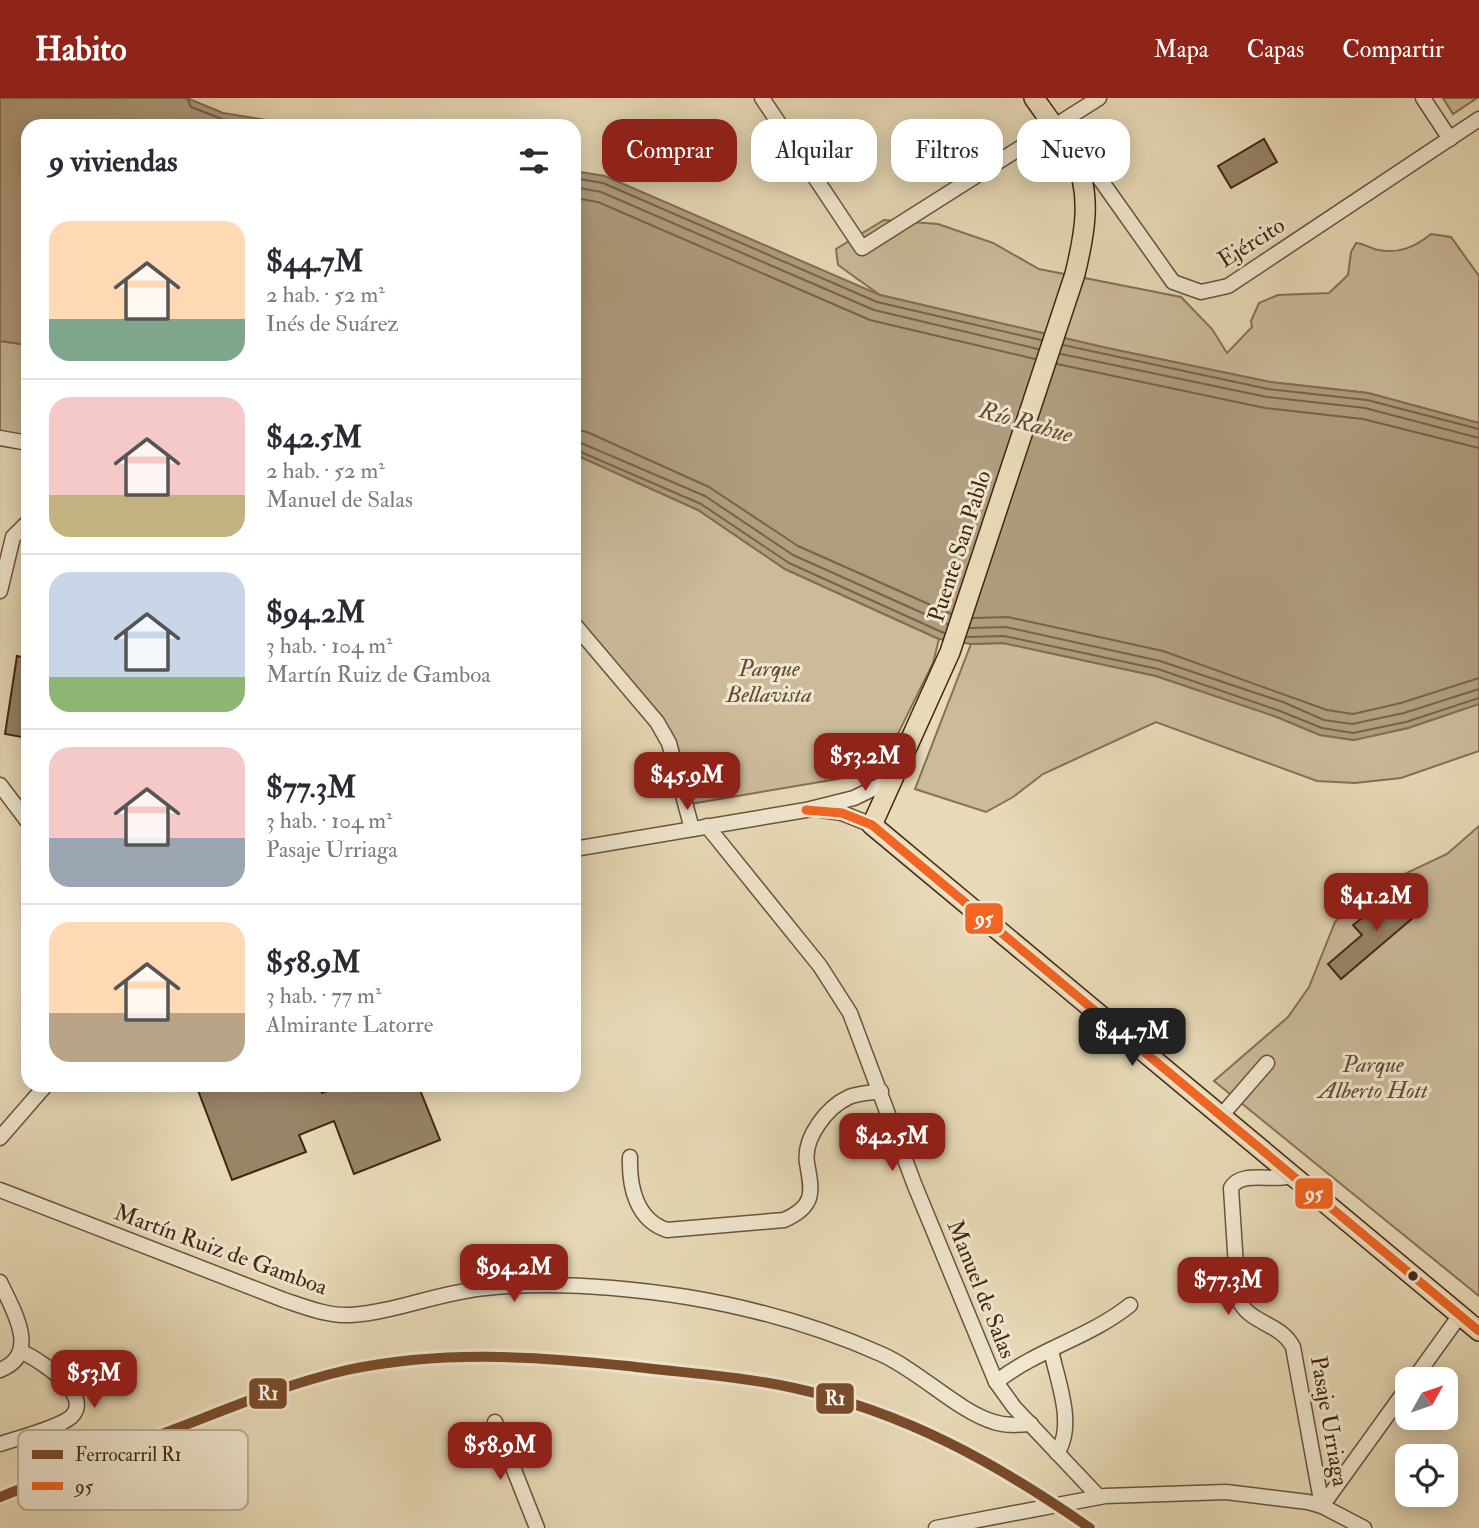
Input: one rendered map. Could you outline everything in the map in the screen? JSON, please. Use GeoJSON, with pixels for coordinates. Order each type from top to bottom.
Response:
{"type":"FeatureCollection","features":[{"type":"Feature","properties":{"kind":"main road","name":"Puente San Pablo"},"geometry":{"type":"LineString","coordinates":[[1034,98],[1048,119]]}},
{"type":"Feature","properties":{"kind":"main road","name":"Puente San Pablo"},"geometry":{"type":"LineString","coordinates":[[872,825],[950,652],[1074,274],[1085,234],[1085,197],[1081,182]]}},
{"type":"Feature","properties":{"kind":"main road"},"geometry":{"type":"LineString","coordinates":[[872,825],[1395,1262],[1466,1324],[1479,1342]]}},
{"type":"Feature","properties":{"kind":"street"},"geometry":{"type":"LineString","coordinates":[[762,98],[862,248],[1017,151]]}},
{"type":"Feature","properties":{"kind":"street"},"geometry":{"type":"LineString","coordinates":[[1068,119],[1099,98]]}},
{"type":"Feature","properties":{"kind":"street"},"geometry":{"type":"LineString","coordinates":[[1423,98],[1450,139]]}},
{"type":"Feature","properties":{"kind":"street","name":"Ejército"},"geometry":{"type":"LineString","coordinates":[[1102,182],[1173,282],[1201,292],[1228,286],[1479,119]]}},
{"type":"Feature","properties":{"kind":"street"},"geometry":{"type":"LineString","coordinates":[[0,438],[21,442]]}},
{"type":"Feature","properties":{"kind":"street"},"geometry":{"type":"LineString","coordinates":[[0,591],[13,537],[21,529]]}},
{"type":"Feature","properties":{"kind":"street"},"geometry":{"type":"LineString","coordinates":[[581,632],[657,722],[669,743],[692,829]]}},
{"type":"Feature","properties":{"kind":"street"},"geometry":{"type":"LineString","coordinates":[[581,848],[806,810],[854,798],[894,778]]}},
{"type":"Feature","properties":{"kind":"street"},"geometry":{"type":"LineString","coordinates":[[0,785],[21,813]]}},
{"type":"Feature","properties":{"kind":"street"},"geometry":{"type":"LineString","coordinates":[[806,810],[842,813],[872,825]]}},
{"type":"Feature","properties":{"kind":"street","name":"Manuel de Salas"},"geometry":{"type":"LineString","coordinates":[[707,826],[832,982],[850,1013],[915,1186],[996,1382],[1099,1497]]}},
{"type":"Feature","properties":{"kind":"street"},"geometry":{"type":"LineString","coordinates":[[1221,1116],[1267,1063]]}},
{"type":"Feature","properties":{"kind":"street"},"geometry":{"type":"LineString","coordinates":[[630,1157],[631,1180],[637,1202],[646,1218],[659,1227],[667,1230],[784,1220],[797,1213],[810,1197],[813,1184],[808,1153],[814,1133],[825,1116],[849,1097],[881,1091]]}},
{"type":"Feature","properties":{"kind":"street"},"geometry":{"type":"LineString","coordinates":[[0,1138],[40,1092]]}},
{"type":"Feature","properties":{"kind":"street","name":"Pasaje Urriaga"},"geometry":{"type":"LineString","coordinates":[[1293,1176],[1278,1180],[1244,1177],[1236,1180],[1231,1188],[1238,1298],[1246,1312],[1280,1329],[1293,1347],[1322,1506]]}},
{"type":"Feature","properties":{"kind":"street","name":"Martín Ruiz de Gamboa"},"geometry":{"type":"LineString","coordinates":[[0,1190],[284,1300],[332,1314],[360,1314],[469,1290],[534,1285],[649,1293],[727,1305],[778,1318],[878,1353],[898,1362],[985,1419],[1005,1425],[1031,1424]]}},
{"type":"Feature","properties":{"kind":"street"},"geometry":{"type":"LineString","coordinates":[[0,1282],[16,1318],[22,1352],[18,1360],[0,1370]]}},
{"type":"Feature","properties":{"kind":"street"},"geometry":{"type":"LineString","coordinates":[[996,1382],[1021,1364],[1090,1333],[1130,1305]]}},
{"type":"Feature","properties":{"kind":"street"},"geometry":{"type":"LineString","coordinates":[[1425,1367],[1466,1324]]}},
{"type":"Feature","properties":{"kind":"street"},"geometry":{"type":"LineString","coordinates":[[1051,1350],[1066,1425],[1063,1442],[1057,1453]]}},
{"type":"Feature","properties":{"kind":"street"},"geometry":{"type":"LineString","coordinates":[[22,1352],[41,1361],[61,1379],[76,1398],[77,1407],[68,1419],[38,1430]]}},
{"type":"Feature","properties":{"kind":"street"},"geometry":{"type":"LineString","coordinates":[[1322,1506],[1395,1405]]}},
{"type":"Feature","properties":{"kind":"street"},"geometry":{"type":"LineString","coordinates":[[495,1422],[537,1528]]}},
{"type":"Feature","properties":{"kind":"street"},"geometry":{"type":"LineString","coordinates":[[0,1444],[18,1437]]}},
{"type":"Feature","properties":{"kind":"street"},"geometry":{"type":"LineString","coordinates":[[936,1528],[1099,1497],[1226,1492],[1322,1506],[1364,1528]]}},
{"type":"Feature","properties":{"kind":"green space"},"geometry":{"type":"Polygon","coordinates":[[[1443,98],[1477,98],[1453,114],[1443,98]]]}},
{"type":"Feature","properties":{"kind":"green space"},"geometry":{"type":"Polygon","coordinates":[[[884,220],[938,224],[993,243],[1039,269],[1181,297],[1212,329],[1227,353],[1252,327],[1251,321],[1259,303],[1278,295],[1329,293],[1348,275],[1351,252],[1356,243],[1378,250],[1393,251],[1413,246],[1431,234],[1451,237],[1479,276],[1479,423],[1368,393],[1270,382],[1107,348],[880,295],[838,265],[836,249],[884,220]]]}},
{"type":"Feature","properties":{"kind":"green space"},"geometry":{"type":"Polygon","coordinates":[[[0,341],[21,344],[21,438],[0,433],[0,341]]]}},
{"type":"Feature","properties":{"kind":"green space","name":"Parque Bellavista"},"geometry":{"type":"Polygon","coordinates":[[[581,457],[698,510],[785,569],[939,639],[933,663],[879,772],[690,804],[673,735],[581,623],[581,457]]]}},
{"type":"Feature","properties":{"kind":"green space"},"geometry":{"type":"Polygon","coordinates":[[[1003,643],[1156,676],[1277,717],[1320,735],[1353,740],[1408,728],[1479,704],[1479,751],[1401,778],[1355,783],[1317,781],[1156,722],[1043,774],[1013,797],[986,812],[915,789],[971,644],[1003,643]]]}},
{"type":"Feature","properties":{"kind":"green space","name":"Parque Alberto Hott"},"geometry":{"type":"Polygon","coordinates":[[[1479,826],[1479,1296],[1214,1081],[1288,1017],[1309,987],[1335,922],[1358,896],[1447,854],[1479,826]]]}},
{"type":"Feature","properties":{"kind":"water"},"geometry":{"type":"Polygon","coordinates":[[[0,98],[187,98],[223,113],[260,119],[21,119],[21,344],[0,341],[0,98]]]}},
{"type":"Feature","properties":{"kind":"water","name":"Río Rahue"},"geometry":{"type":"Polygon","coordinates":[[[581,172],[602,176],[602,182],[619,182],[880,295],[1107,348],[1270,382],[1368,393],[1479,423],[1479,704],[1408,728],[1354,740],[1320,735],[1277,717],[1156,676],[1003,643],[971,644],[939,639],[785,569],[698,510],[581,457],[581,172]]]}},
{"type":"Feature","properties":{"kind":"building"},"geometry":{"type":"Polygon","coordinates":[[[1264,139],[1277,162],[1231,188],[1218,166],[1264,139]]]}},
{"type":"Feature","properties":{"kind":"building"},"geometry":{"type":"Polygon","coordinates":[[[17,656],[21,657],[21,737],[5,734],[17,656]]]}},
{"type":"Feature","properties":{"kind":"building"},"geometry":{"type":"Polygon","coordinates":[[[1414,891],[1427,906],[1341,979],[1328,964],[1362,935],[1353,925],[1372,910],[1380,919],[1414,891]]]}},
{"type":"Feature","properties":{"kind":"building"},"geometry":{"type":"Polygon","coordinates":[[[199,1092],[421,1092],[440,1140],[354,1174],[334,1121],[299,1135],[306,1152],[232,1180],[199,1092]]]}},
{"type":"Feature","properties":{"kind":"rail line","name":"R1"},"geometry":{"type":"LineString","coordinates":[[172,1430],[284,1388],[326,1375],[382,1364],[452,1357],[593,1362],[774,1384],[835,1398],[874,1411],[912,1426],[985,1462],[1021,1482],[1090,1528]]}},
{"type":"Feature","properties":{"kind":"rail line","name":"R1"},"geometry":{"type":"LineString","coordinates":[[0,1497],[18,1490]]}},
{"type":"Feature","properties":{"kind":"transit line","name":"95"},"geometry":{"type":"LineString","coordinates":[[806,810],[842,813],[872,825],[1479,1331]]}}]}
